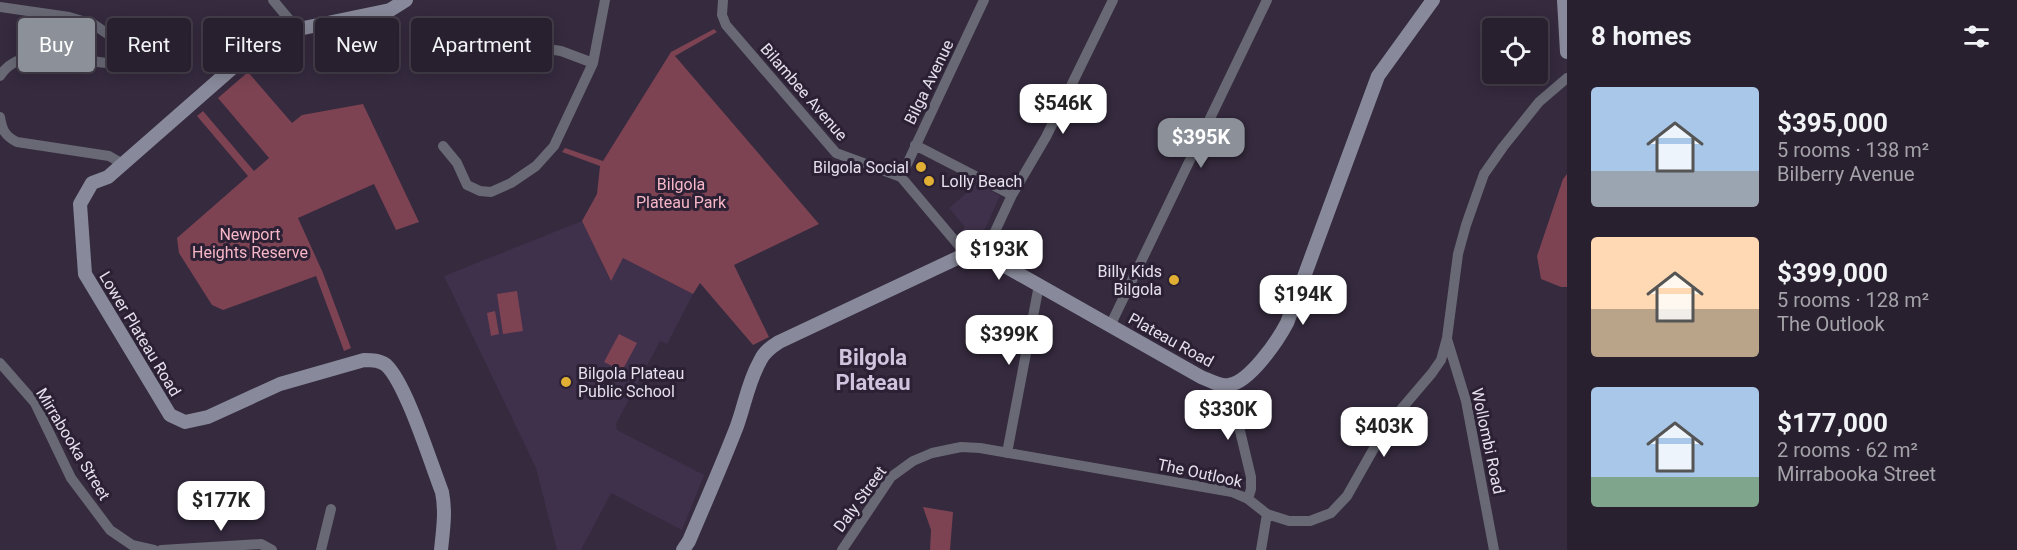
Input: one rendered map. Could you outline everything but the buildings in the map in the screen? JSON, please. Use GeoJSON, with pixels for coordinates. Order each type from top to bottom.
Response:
{"type":"FeatureCollection","features":[{"type":"Feature","properties":{"kind":"street"},"geometry":{"type":"LineString","coordinates":[[273,0],[288,18]]}},
{"type":"Feature","properties":{"kind":"street","name":"Lower Plateau Road"},"geometry":{"type":"LineString","coordinates":[[303,27],[390,10],[406,0]]}},
{"type":"Feature","properties":{"kind":"street"},"geometry":{"type":"LineString","coordinates":[[443,146],[457,163],[467,185],[480,191],[491,192],[511,183],[536,166],[554,146],[593,63],[605,0]]}},
{"type":"Feature","properties":{"kind":"street","name":"Bilambee Avenue"},"geometry":{"type":"LineString","coordinates":[[723,0],[722,15],[726,25],[836,153],[901,177],[966,254]]}},
{"type":"Feature","properties":{"kind":"street","name":"Bilga Avenue"},"geometry":{"type":"LineString","coordinates":[[901,177],[984,0]]}},
{"type":"Feature","properties":{"kind":"street"},"geometry":{"type":"LineString","coordinates":[[984,255],[1012,195],[1046,138],[1113,0]]}},
{"type":"Feature","properties":{"kind":"street"},"geometry":{"type":"LineString","coordinates":[[1110,326],[1267,0]]}},
{"type":"Feature","properties":{"kind":"street"},"geometry":{"type":"LineString","coordinates":[[1248,499],[1251,477],[1229,386],[1251,372],[1276,343],[1287,323],[1378,76],[1433,0]]}},
{"type":"Feature","properties":{"kind":"street"},"geometry":{"type":"LineString","coordinates":[[1564,0],[1567,51]]}},
{"type":"Feature","properties":{"kind":"street"},"geometry":{"type":"LineString","coordinates":[[0,7],[69,17],[93,24],[121,43],[124,55],[120,63],[111,65],[71,56],[46,54],[20,59],[5,68],[0,76]]}},
{"type":"Feature","properties":{"kind":"street"},"geometry":{"type":"LineString","coordinates":[[552,50],[593,63]]}},
{"type":"Feature","properties":{"kind":"street","name":"Lower Plateau Road"},"geometry":{"type":"LineString","coordinates":[[228,72],[108,177],[92,183],[80,204],[85,274],[170,415],[185,422],[208,417],[280,384],[364,360],[384,363],[393,373],[404,394],[442,492],[445,512],[441,550]]}},
{"type":"Feature","properties":{"kind":"street","name":"The Outlook"},"geometry":{"type":"LineString","coordinates":[[1007,453],[1232,492],[1248,499],[1267,514],[1289,521],[1310,521],[1331,513],[1347,496],[1386,427],[1441,360],[1447,338],[1458,254],[1484,174],[1539,102],[1567,78]]}},
{"type":"Feature","properties":{"kind":"street"},"geometry":{"type":"LineString","coordinates":[[0,117],[2,130],[9,138],[17,142],[109,156],[123,164]]}},
{"type":"Feature","properties":{"kind":"street"},"geometry":{"type":"LineString","coordinates":[[915,145],[1012,195]]}},
{"type":"Feature","properties":{"kind":"street","name":"Plateau Road"},"geometry":{"type":"LineString","coordinates":[[683,550],[725,457],[751,378],[761,358],[769,349],[779,342],[966,254],[984,255],[1201,377],[1229,386]]}},
{"type":"Feature","properties":{"kind":"street"},"geometry":{"type":"LineString","coordinates":[[1007,453],[1039,285]]}},
{"type":"Feature","properties":{"kind":"street","name":"Wollombi Road"},"geometry":{"type":"LineString","coordinates":[[1447,338],[1466,401],[1494,550]]}},
{"type":"Feature","properties":{"kind":"street","name":"Mirrabooka Street"},"geometry":{"type":"LineString","coordinates":[[0,363],[35,403],[71,478],[110,530],[132,546],[154,550]]}},
{"type":"Feature","properties":{"kind":"street","name":"Daly Street"},"geometry":{"type":"LineString","coordinates":[[842,550],[891,477],[913,461],[932,453],[962,447],[1007,453]]}},
{"type":"Feature","properties":{"kind":"street"},"geometry":{"type":"LineString","coordinates":[[321,550],[331,509]]}},
{"type":"Feature","properties":{"kind":"street"},"geometry":{"type":"LineString","coordinates":[[1261,550],[1267,514]]}},
{"type":"Feature","properties":{"kind":"street"},"geometry":{"type":"LineString","coordinates":[[162,550],[261,544],[272,550]]}},
{"type":"Feature","properties":{"kind":"shaded area"},"geometry":{"type":"Polygon","coordinates":[[[978,183],[1000,196],[982,235],[971,239],[964,238],[960,233],[965,227],[949,208],[978,183]]]}},
{"type":"Feature","properties":{"kind":"shaded area","name":"Bilgola Plateau Public School"},"geometry":{"type":"Polygon","coordinates":[[[582,221],[610,280],[623,258],[693,294],[667,344],[660,341],[616,424],[617,430],[704,475],[682,530],[611,493],[581,550],[557,550],[536,468],[444,276],[582,221]]]}},
{"type":"Feature","properties":{"kind":"green space","name":"Bilgola Plateau Park"},"geometry":{"type":"Polygon","coordinates":[[[714,29],[717,32],[675,56],[819,224],[734,265],[769,337],[753,345],[700,283],[693,294],[623,258],[611,281],[582,221],[597,194],[600,166],[562,152],[565,148],[603,161],[671,52],[714,29]]]}},
{"type":"Feature","properties":{"kind":"green space","name":"Newport Heights Reserve"},"geometry":{"type":"Polygon","coordinates":[[[248,72],[292,123],[302,115],[363,104],[419,222],[396,230],[374,184],[298,218],[323,273],[351,348],[344,351],[316,276],[223,310],[212,305],[179,253],[177,238],[248,176],[197,116],[203,111],[254,171],[269,158],[218,98],[248,72]]]}},
{"type":"Feature","properties":{"kind":"green space"},"geometry":{"type":"Polygon","coordinates":[[[1567,174],[1567,287],[1561,287],[1541,279],[1537,256],[1563,179],[1567,174]]]}},
{"type":"Feature","properties":{"kind":"green space"},"geometry":{"type":"Polygon","coordinates":[[[517,291],[523,331],[503,334],[497,294],[517,291]]]}},
{"type":"Feature","properties":{"kind":"green space"},"geometry":{"type":"Polygon","coordinates":[[[495,311],[499,334],[491,336],[487,313],[495,311]]]}},
{"type":"Feature","properties":{"kind":"green space"},"geometry":{"type":"Polygon","coordinates":[[[619,334],[637,343],[622,371],[604,362],[619,334]]]}},
{"type":"Feature","properties":{"kind":"green space"},"geometry":{"type":"Polygon","coordinates":[[[923,507],[953,512],[950,550],[930,550],[931,530],[923,507]]]}},
{"type":"Feature","properties":{"kind":"place","name":"Bilgola Social"},"geometry":{"type":"Point","coordinates":[921,167]}},
{"type":"Feature","properties":{"kind":"place","name":"Lolly Beach"},"geometry":{"type":"Point","coordinates":[929,181]}},
{"type":"Feature","properties":{"kind":"place","name":"Billy Kids Bilgola"},"geometry":{"type":"Point","coordinates":[1174,280]}},
{"type":"Feature","properties":{"kind":"place","name":"Bilgola Plateau Public School"},"geometry":{"type":"Point","coordinates":[566,382]}},
{"type":"Feature","properties":{"kind":"district","name":"Bilgola Plateau"},"geometry":{"type":"Point","coordinates":[873,370]}}]}
